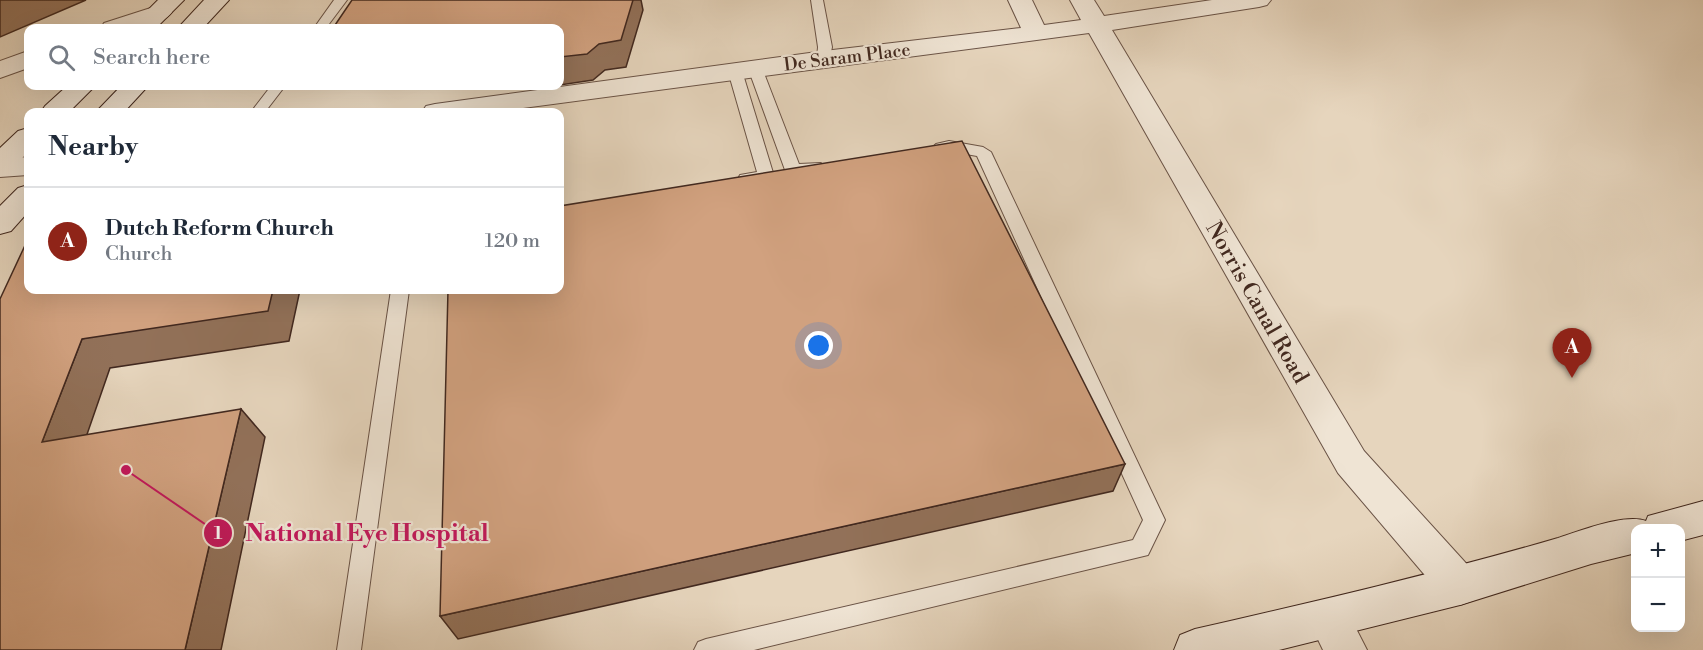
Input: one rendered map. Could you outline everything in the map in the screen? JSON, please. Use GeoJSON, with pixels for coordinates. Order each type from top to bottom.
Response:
{"type":"FeatureCollection","features":[{"type":"Feature","properties":{"kind":"street"},"geometry":{"type":"LineString","coordinates":[[194,24],[217,0]]}},
{"type":"Feature","properties":{"kind":"street"},"geometry":{"type":"LineString","coordinates":[[1020,0],[1036,34]]}},
{"type":"Feature","properties":{"kind":"street","name":"De Saram Place"},"geometry":{"type":"LineString","coordinates":[[464,108],[745,69],[1036,34],[1089,12],[1259,0]]}},
{"type":"Feature","properties":{"kind":"street"},"geometry":{"type":"LineString","coordinates":[[123,24],[166,6]]}},
{"type":"Feature","properties":{"kind":"street"},"geometry":{"type":"LineString","coordinates":[[146,24],[166,6]]}},
{"type":"Feature","properties":{"kind":"street","name":"Norris Canal Road"},"geometry":{"type":"LineString","coordinates":[[1089,12],[1351,462],[1460,586]]}},
{"type":"Feature","properties":{"kind":"street"},"geometry":{"type":"LineString","coordinates":[[0,70],[24,61]]}},
{"type":"Feature","properties":{"kind":"street"},"geometry":{"type":"LineString","coordinates":[[58,108],[78,90]]}},
{"type":"Feature","properties":{"kind":"street"},"geometry":{"type":"LineString","coordinates":[[113,108],[131,90]]}},
{"type":"Feature","properties":{"kind":"street"},"geometry":{"type":"LineString","coordinates":[[0,166],[24,141]]}},
{"type":"Feature","properties":{"kind":"street"},"geometry":{"type":"LineString","coordinates":[[0,166],[24,166]]}},
{"type":"Feature","properties":{"kind":"street"},"geometry":{"type":"LineString","coordinates":[[0,224],[24,199]]}},
{"type":"Feature","properties":{"kind":"street"},"geometry":{"type":"LineString","coordinates":[[1678,524],[1703,518]]}},
{"type":"Feature","properties":{"kind":"street"},"geometry":{"type":"LineString","coordinates":[[1196,650],[1338,635],[1460,586],[1631,536]]}},
{"type":"Feature","properties":{"kind":"lane"},"geometry":{"type":"LineString","coordinates":[[323,24],[341,0]]}},
{"type":"Feature","properties":{"kind":"lane"},"geometry":{"type":"LineString","coordinates":[[817,0],[825,46],[824,59]]}},
{"type":"Feature","properties":{"kind":"lane"},"geometry":{"type":"LineString","coordinates":[[745,69],[793,170],[838,163]]}},
{"type":"Feature","properties":{"kind":"lane"},"geometry":{"type":"LineString","coordinates":[[732,182],[766,176],[745,69]]}},
{"type":"Feature","properties":{"kind":"lane"},"geometry":{"type":"LineString","coordinates":[[261,108],[275,90]]}},
{"type":"Feature","properties":{"kind":"lane"},"geometry":{"type":"LineString","coordinates":[[706,650],[1140,548],[1154,520],[983,152],[949,146],[927,149]]}},
{"type":"Feature","properties":{"kind":"lane"},"geometry":{"type":"LineString","coordinates":[[349,650],[399,294]]}},
{"type":"Feature","properties":{"kind":"building"},"geometry":{"type":"Polygon","coordinates":[[[352,0],[633,0],[621,40],[599,44],[587,54],[564,57],[564,24],[336,24],[352,0]]]}},
{"type":"Feature","properties":{"kind":"building"},"geometry":{"type":"Polygon","coordinates":[[[962,141],[1125,464],[440,616],[448,294],[564,294],[564,205],[962,141]]]}},
{"type":"Feature","properties":{"kind":"building"},"geometry":{"type":"Polygon","coordinates":[[[24,248],[24,294],[272,294],[268,311],[82,339],[42,442],[241,409],[185,650],[0,650],[0,299],[24,248]]]}},
{"type":"Feature","properties":{"kind":"place","name":"Dutch Reform Church"},"geometry":{"type":"Point","coordinates":[1572,378]}},
{"type":"Feature","properties":{"kind":"place","name":"National Eye Hospital"},"geometry":{"type":"Point","coordinates":[126,470]}}]}
